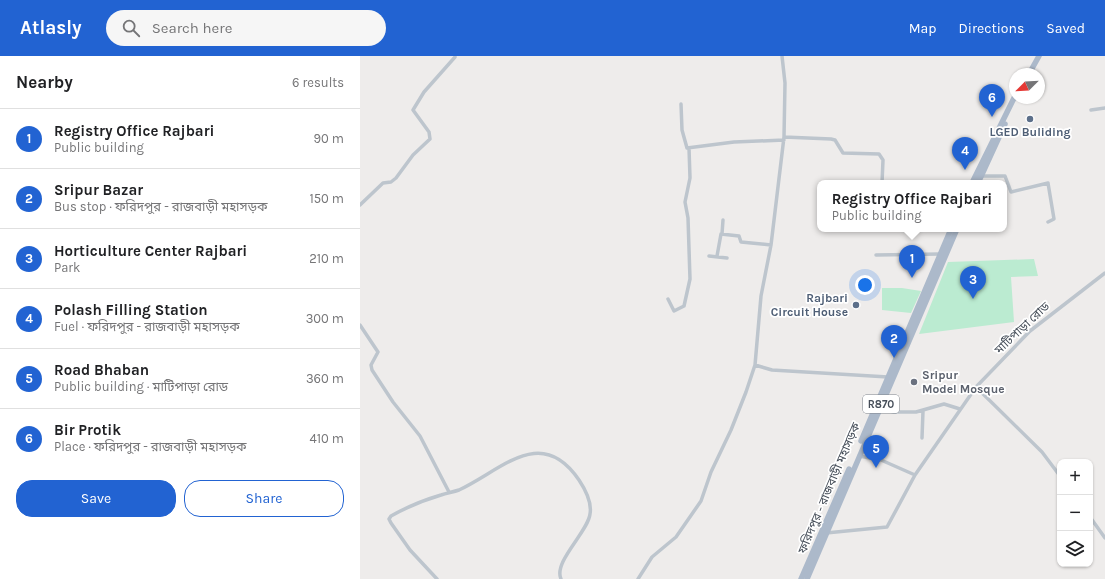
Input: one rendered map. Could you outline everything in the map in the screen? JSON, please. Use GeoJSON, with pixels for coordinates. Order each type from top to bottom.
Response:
{"type":"FeatureCollection","features":[{"type":"Feature","properties":{"kind":"main road"},"geometry":{"type":"LineString","coordinates":[[1032,68],[1039,56]]}},
{"type":"Feature","properties":{"kind":"main road"},"geometry":{"type":"LineString","coordinates":[[973,180],[1011,104]]}},
{"type":"Feature","properties":{"kind":"main road"},"geometry":{"type":"LineString","coordinates":[[979,180],[1014,104]]}},
{"type":"Feature","properties":{"kind":"main road","name":"ফরিদপুর - রাজবাড়ী মহাসড়ক"},"geometry":{"type":"LineString","coordinates":[[802,579],[950,232]]}},
{"type":"Feature","properties":{"kind":"main road","name":"ফরিদপুর - রাজবাড়ী মহাসড়ক"},"geometry":{"type":"LineString","coordinates":[[806,579],[956,232]]}},
{"type":"Feature","properties":{"kind":"street"},"geometry":{"type":"LineString","coordinates":[[638,579],[652,557],[672,541],[685,526],[701,501],[711,472],[741,405],[755,365],[761,296],[771,245],[784,138],[785,83],[782,56]]}},
{"type":"Feature","properties":{"kind":"street"},"geometry":{"type":"LineString","coordinates":[[360,205],[383,183],[391,182],[396,178],[413,155],[430,139],[429,132],[413,110],[424,92],[455,57]]}},
{"type":"Feature","properties":{"kind":"street"},"geometry":{"type":"LineString","coordinates":[[681,104],[682,130],[685,146],[689,148],[734,142],[784,138],[831,138],[835,140],[843,153],[878,154],[883,160],[882,180]]}},
{"type":"Feature","properties":{"kind":"street"},"geometry":{"type":"LineString","coordinates":[[1091,110],[1105,108]]}},
{"type":"Feature","properties":{"kind":"street"},"geometry":{"type":"LineString","coordinates":[[668,300],[674,311],[684,306],[690,279],[688,228],[685,202],[690,178],[689,148]]}},
{"type":"Feature","properties":{"kind":"street"},"geometry":{"type":"LineString","coordinates":[[981,176],[1005,176],[1006,180]]}},
{"type":"Feature","properties":{"kind":"street"},"geometry":{"type":"LineString","coordinates":[[1007,181],[1011,192],[1048,183],[1054,219],[1048,222]]}},
{"type":"Feature","properties":{"kind":"street"},"geometry":{"type":"LineString","coordinates":[[717,256],[720,236],[722,234],[722,220]]}},
{"type":"Feature","properties":{"kind":"street"},"geometry":{"type":"LineString","coordinates":[[722,234],[739,236],[741,242],[771,245]]}},
{"type":"Feature","properties":{"kind":"street"},"geometry":{"type":"LineString","coordinates":[[876,254],[940,254]]}},
{"type":"Feature","properties":{"kind":"street"},"geometry":{"type":"LineString","coordinates":[[709,256],[727,258]]}},
{"type":"Feature","properties":{"kind":"street","name":"মাটিপাড়া রোড"},"geometry":{"type":"LineString","coordinates":[[826,533],[887,527],[915,475],[976,387],[1030,332],[1105,273]]}},
{"type":"Feature","properties":{"kind":"street"},"geometry":{"type":"LineString","coordinates":[[360,325],[378,352],[371,365],[372,370],[397,407],[420,436],[449,492]]}},
{"type":"Feature","properties":{"kind":"street"},"geometry":{"type":"LineString","coordinates":[[755,365],[772,370],[888,377]]}},
{"type":"Feature","properties":{"kind":"street"},"geometry":{"type":"LineString","coordinates":[[976,387],[1042,452],[1057,472]]}},
{"type":"Feature","properties":{"kind":"street"},"geometry":{"type":"LineString","coordinates":[[879,408],[901,412],[923,411],[940,404],[960,409]]}},
{"type":"Feature","properties":{"kind":"street"},"geometry":{"type":"LineString","coordinates":[[922,438],[923,411]]}},
{"type":"Feature","properties":{"kind":"street"},"geometry":{"type":"LineString","coordinates":[[437,579],[410,550],[389,518],[401,510],[449,492],[457,491],[513,460],[536,452],[548,454],[570,467],[580,482],[590,506],[590,516],[563,562],[559,572],[561,579]]}},
{"type":"Feature","properties":{"kind":"street"},"geometry":{"type":"LineString","coordinates":[[858,456],[880,460],[915,475]]}},
{"type":"Feature","properties":{"kind":"street"},"geometry":{"type":"LineString","coordinates":[[1093,521],[1105,538]]}},
{"type":"Feature","properties":{"kind":"green space"},"geometry":{"type":"Polygon","coordinates":[[[1034,259],[1038,276],[1011,277],[1014,322],[919,334],[948,262],[1034,259]]]}},
{"type":"Feature","properties":{"kind":"green space"},"geometry":{"type":"Polygon","coordinates":[[[882,288],[902,288],[921,291],[911,313],[882,310],[882,288]]]}},
{"type":"Feature","properties":{"kind":"place","name":"Bir Protik"},"geometry":{"type":"Point","coordinates":[992,117]}},
{"type":"Feature","properties":{"kind":"place","name":"LGED Buliding"},"geometry":{"type":"Point","coordinates":[1030,119]}},
{"type":"Feature","properties":{"kind":"place","name":"Polash Filling Station"},"geometry":{"type":"Point","coordinates":[965,170]}},
{"type":"Feature","properties":{"kind":"place","name":"Registry Office Rajbari"},"geometry":{"type":"Point","coordinates":[912,278]}},
{"type":"Feature","properties":{"kind":"place","name":"Horticulture Center Rajbari"},"geometry":{"type":"Point","coordinates":[973,299]}},
{"type":"Feature","properties":{"kind":"place","name":"Rajbari Circuit House"},"geometry":{"type":"Point","coordinates":[856,305]}},
{"type":"Feature","properties":{"kind":"place","name":"Sripur Bazar"},"geometry":{"type":"Point","coordinates":[894,358]}},
{"type":"Feature","properties":{"kind":"place","name":"Sripur Model Mosque"},"geometry":{"type":"Point","coordinates":[914,382]}},
{"type":"Feature","properties":{"kind":"place","name":"Road Bhaban"},"geometry":{"type":"Point","coordinates":[876,468]}}]}
